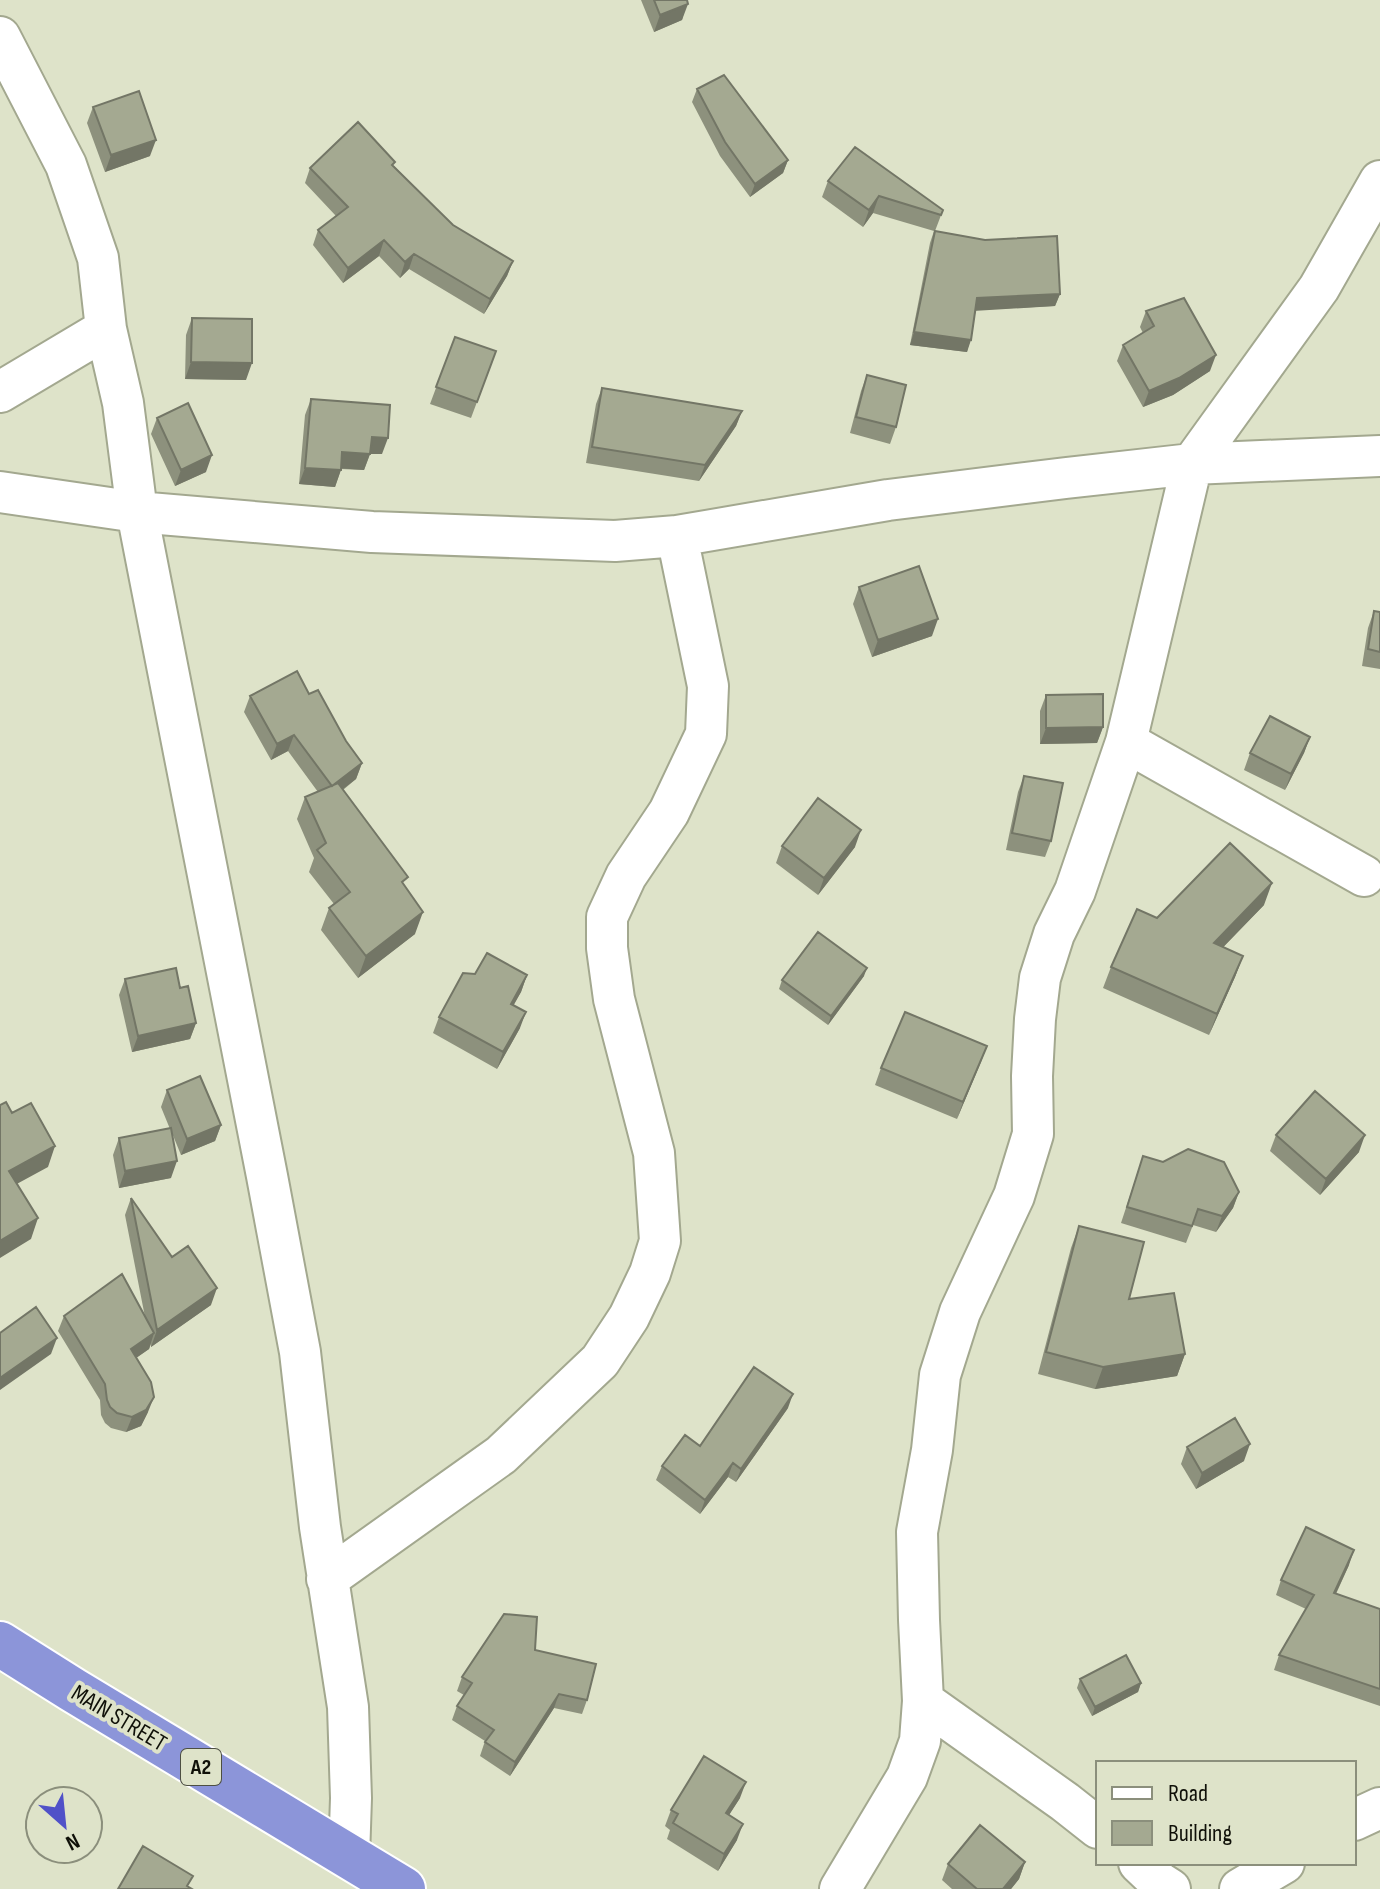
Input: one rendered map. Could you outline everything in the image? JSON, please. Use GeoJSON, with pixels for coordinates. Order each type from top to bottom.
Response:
{"type":"FeatureCollection","features":[{"type":"Feature","properties":{"kind":"highway","name":"MAIN STREET"},"geometry":{"type":"LineString","coordinates":[[0,1644],[403,1889]]}},
{"type":"Feature","properties":{"kind":"street"},"geometry":{"type":"LineString","coordinates":[[0,37],[66,165],[98,258],[106,329],[123,403],[137,512],[300,1352],[327,1579],[348,1707],[349,1857]]}},
{"type":"Feature","properties":{"kind":"street"},"geometry":{"type":"LineString","coordinates":[[840,1889],[907,1777],[920,1741],[923,1701],[917,1532],[932,1450],[940,1375],[960,1312],[1014,1196],[1033,1134],[1032,1076],[1040,978],[1054,934],[1075,891],[1126,742],[1192,464],[1319,288],[1380,181]]}},
{"type":"Feature","properties":{"kind":"street"},"geometry":{"type":"LineString","coordinates":[[0,392],[106,329]]}},
{"type":"Feature","properties":{"kind":"street"},"geometry":{"type":"LineString","coordinates":[[0,492],[137,512],[372,532],[615,541],[677,536],[888,500],[1192,464],[1380,456]]}},
{"type":"Feature","properties":{"kind":"street"},"geometry":{"type":"LineString","coordinates":[[327,1579],[501,1455],[534,1424],[600,1361],[629,1317],[650,1273],[660,1241],[654,1153],[614,999],[607,948],[607,917],[626,876],[669,812],[706,734],[708,686],[677,536]]}},
{"type":"Feature","properties":{"kind":"street"},"geometry":{"type":"LineString","coordinates":[[1126,742],[1364,876]]}},
{"type":"Feature","properties":{"kind":"street"},"geometry":{"type":"LineString","coordinates":[[923,1701],[1096,1826]]}},
{"type":"Feature","properties":{"kind":"street"},"geometry":{"type":"LineString","coordinates":[[1356,1819],[1380,1808]]}},
{"type":"Feature","properties":{"kind":"street"},"geometry":{"type":"LineString","coordinates":[[1141,1865],[1170,1889]]}},
{"type":"Feature","properties":{"kind":"street"},"geometry":{"type":"LineString","coordinates":[[1240,1889],[1281,1865]]}},
{"type":"Feature","properties":{"kind":"building"},"geometry":{"type":"Polygon","coordinates":[[[654,0],[687,0],[688,4],[660,15],[654,0]]]}},
{"type":"Feature","properties":{"kind":"building"},"geometry":{"type":"Polygon","coordinates":[[[724,75],[788,160],[755,184],[725,142],[697,89],[724,75]]]}},
{"type":"Feature","properties":{"kind":"building"},"geometry":{"type":"Polygon","coordinates":[[[139,91],[156,140],[111,155],[93,107],[139,91]]]}},
{"type":"Feature","properties":{"kind":"building"},"geometry":{"type":"Polygon","coordinates":[[[358,122],[395,162],[392,165],[453,225],[513,261],[490,299],[414,254],[405,262],[384,240],[348,268],[318,230],[348,207],[310,168],[358,122]]]}},
{"type":"Feature","properties":{"kind":"building"},"geometry":{"type":"Polygon","coordinates":[[[855,147],[943,210],[941,215],[879,196],[869,210],[828,181],[855,147]]]}},
{"type":"Feature","properties":{"kind":"building"},"geometry":{"type":"Polygon","coordinates":[[[935,231],[985,240],[1057,236],[1060,294],[977,298],[971,340],[914,332],[935,231]]]}},
{"type":"Feature","properties":{"kind":"building"},"geometry":{"type":"Polygon","coordinates":[[[1184,298],[1216,355],[1179,378],[1149,391],[1123,345],[1154,326],[1146,311],[1184,298]]]}},
{"type":"Feature","properties":{"kind":"building"},"geometry":{"type":"Polygon","coordinates":[[[192,318],[252,319],[252,363],[191,362],[192,318]]]}},
{"type":"Feature","properties":{"kind":"building"},"geometry":{"type":"Polygon","coordinates":[[[455,337],[496,351],[477,402],[436,387],[455,337]]]}},
{"type":"Feature","properties":{"kind":"building"},"geometry":{"type":"Polygon","coordinates":[[[867,375],[906,385],[896,427],[856,417],[867,375]]]}},
{"type":"Feature","properties":{"kind":"building"},"geometry":{"type":"Polygon","coordinates":[[[602,388],[742,411],[705,465],[592,447],[602,388]]]}},
{"type":"Feature","properties":{"kind":"building"},"geometry":{"type":"Polygon","coordinates":[[[311,399],[390,405],[388,438],[372,437],[370,454],[342,452],[341,470],[305,468],[311,399]]]}},
{"type":"Feature","properties":{"kind":"building"},"geometry":{"type":"Polygon","coordinates":[[[188,403],[212,455],[181,470],[157,418],[188,403]]]}},
{"type":"Feature","properties":{"kind":"building"},"geometry":{"type":"Polygon","coordinates":[[[919,566],[938,619],[878,640],[859,587],[919,566]]]}},
{"type":"Feature","properties":{"kind":"building"},"geometry":{"type":"Polygon","coordinates":[[[1374,611],[1380,612],[1380,652],[1368,649],[1374,611]]]}},
{"type":"Feature","properties":{"kind":"building"},"geometry":{"type":"Polygon","coordinates":[[[297,671],[309,694],[318,690],[362,763],[332,786],[294,735],[277,744],[250,696],[297,671]]]}},
{"type":"Feature","properties":{"kind":"building"},"geometry":{"type":"Polygon","coordinates":[[[1103,694],[1103,727],[1046,728],[1046,695],[1103,694]]]}},
{"type":"Feature","properties":{"kind":"building"},"geometry":{"type":"Polygon","coordinates":[[[1270,716],[1310,737],[1291,774],[1250,753],[1270,716]]]}},
{"type":"Feature","properties":{"kind":"building"},"geometry":{"type":"Polygon","coordinates":[[[1024,776],[1063,783],[1051,841],[1012,833],[1024,776]]]}},
{"type":"Feature","properties":{"kind":"building"},"geometry":{"type":"Polygon","coordinates":[[[338,783],[408,877],[402,882],[423,912],[366,956],[329,908],[350,892],[317,850],[326,843],[305,797],[338,783]]]}},
{"type":"Feature","properties":{"kind":"building"},"geometry":{"type":"Polygon","coordinates":[[[818,798],[861,830],[824,878],[782,846],[818,798]]]}},
{"type":"Feature","properties":{"kind":"building"},"geometry":{"type":"Polygon","coordinates":[[[1230,843],[1272,883],[1214,943],[1243,956],[1217,1014],[1111,967],[1137,909],[1157,918],[1230,843]]]}},
{"type":"Feature","properties":{"kind":"building"},"geometry":{"type":"Polygon","coordinates":[[[818,932],[867,968],[831,1016],[782,980],[818,932]]]}},
{"type":"Feature","properties":{"kind":"building"},"geometry":{"type":"Polygon","coordinates":[[[487,953],[527,975],[511,1004],[526,1012],[503,1052],[439,1017],[463,973],[475,974],[487,953]]]}},
{"type":"Feature","properties":{"kind":"building"},"geometry":{"type":"Polygon","coordinates":[[[176,968],[180,988],[188,986],[196,1023],[138,1036],[125,979],[176,968]]]}},
{"type":"Feature","properties":{"kind":"building"},"geometry":{"type":"Polygon","coordinates":[[[905,1012],[987,1046],[963,1102],[881,1068],[905,1012]]]}},
{"type":"Feature","properties":{"kind":"building"},"geometry":{"type":"Polygon","coordinates":[[[200,1076],[221,1125],[187,1139],[167,1090],[200,1076]]]}},
{"type":"Feature","properties":{"kind":"building"},"geometry":{"type":"Polygon","coordinates":[[[1315,1091],[1365,1135],[1326,1179],[1276,1135],[1315,1091]]]}},
{"type":"Feature","properties":{"kind":"building"},"geometry":{"type":"Polygon","coordinates":[[[6,1102],[12,1113],[31,1103],[55,1146],[9,1171],[38,1218],[0,1241],[0,1105],[6,1102]]]}},
{"type":"Feature","properties":{"kind":"building"},"geometry":{"type":"Polygon","coordinates":[[[171,1128],[177,1161],[125,1171],[119,1138],[171,1128]]]}},
{"type":"Feature","properties":{"kind":"building"},"geometry":{"type":"Polygon","coordinates":[[[1188,1149],[1224,1162],[1239,1192],[1222,1216],[1198,1209],[1192,1226],[1127,1207],[1143,1156],[1163,1162],[1188,1149]]]}},
{"type":"Feature","properties":{"kind":"building"},"geometry":{"type":"Polygon","coordinates":[[[131,1198],[172,1257],[188,1246],[217,1288],[157,1330],[131,1198]]]}},
{"type":"Feature","properties":{"kind":"building"},"geometry":{"type":"Polygon","coordinates":[[[1079,1226],[1144,1242],[1129,1299],[1174,1293],[1185,1354],[1103,1367],[1046,1352],[1079,1226]]]}},
{"type":"Feature","properties":{"kind":"building"},"geometry":{"type":"Polygon","coordinates":[[[122,1274],[154,1333],[131,1349],[151,1382],[154,1397],[146,1410],[132,1417],[117,1413],[110,1407],[105,1384],[64,1316],[122,1274]]]}},
{"type":"Feature","properties":{"kind":"building"},"geometry":{"type":"Polygon","coordinates":[[[36,1307],[57,1338],[0,1378],[0,1333],[36,1307]]]}},
{"type":"Feature","properties":{"kind":"building"},"geometry":{"type":"Polygon","coordinates":[[[754,1367],[793,1394],[741,1469],[733,1463],[705,1500],[662,1466],[685,1435],[700,1446],[754,1367]]]}},
{"type":"Feature","properties":{"kind":"building"},"geometry":{"type":"Polygon","coordinates":[[[1235,1418],[1250,1444],[1202,1473],[1187,1447],[1235,1418]]]}},
{"type":"Feature","properties":{"kind":"building"},"geometry":{"type":"Polygon","coordinates":[[[1306,1527],[1354,1550],[1334,1593],[1380,1609],[1380,1689],[1279,1655],[1314,1595],[1281,1580],[1306,1527]]]}},
{"type":"Feature","properties":{"kind":"building"},"geometry":{"type":"Polygon","coordinates":[[[504,1614],[537,1617],[535,1650],[596,1664],[587,1700],[559,1694],[515,1762],[485,1742],[494,1730],[457,1706],[472,1683],[462,1677],[504,1614]]]}},
{"type":"Feature","properties":{"kind":"building"},"geometry":{"type":"Polygon","coordinates":[[[1126,1655],[1141,1683],[1095,1707],[1080,1679],[1126,1655]]]}},
{"type":"Feature","properties":{"kind":"building"},"geometry":{"type":"Polygon","coordinates":[[[704,1756],[746,1782],[726,1813],[743,1824],[724,1854],[673,1823],[678,1814],[671,1810],[704,1756]]]}},
{"type":"Feature","properties":{"kind":"building"},"geometry":{"type":"Polygon","coordinates":[[[980,1825],[1025,1862],[1003,1889],[977,1889],[948,1864],[980,1825]]]}},
{"type":"Feature","properties":{"kind":"building"},"geometry":{"type":"Polygon","coordinates":[[[143,1846],[193,1876],[187,1886],[192,1889],[118,1889],[143,1846]]]}}]}
